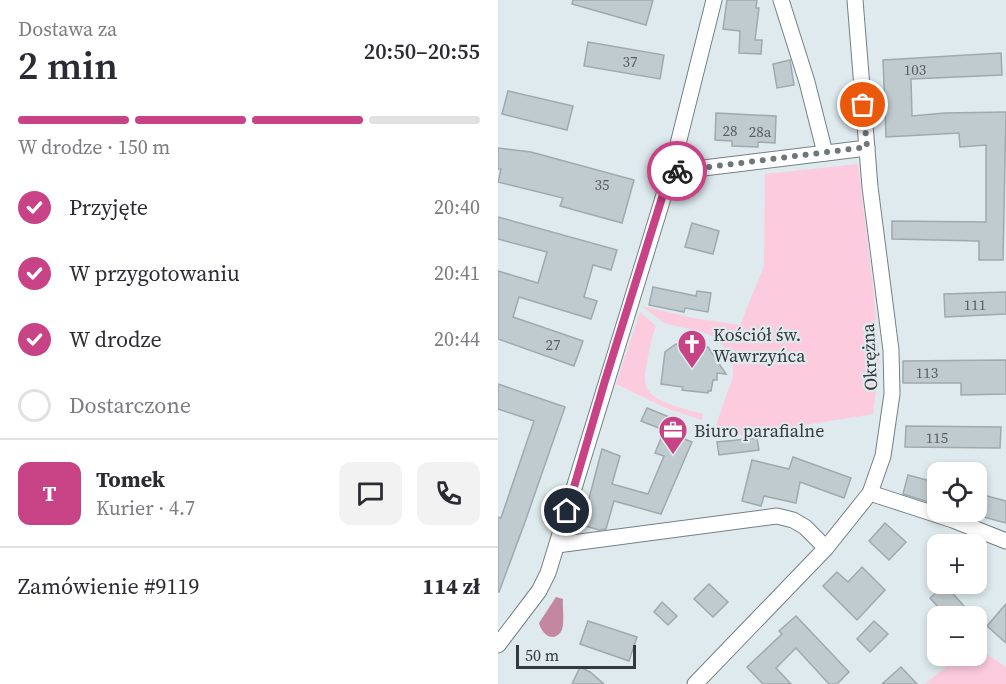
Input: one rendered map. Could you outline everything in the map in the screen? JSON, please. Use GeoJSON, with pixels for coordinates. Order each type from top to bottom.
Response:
{"type":"FeatureCollection","features":[{"type":"Feature","properties":{"kind":"street"},"geometry":{"type":"LineString","coordinates":[[498,645],[539,591],[548,573],[670,172],[714,0]]}},
{"type":"Feature","properties":{"kind":"street"},"geometry":{"type":"LineString","coordinates":[[781,0],[807,82],[825,153]]}},
{"type":"Feature","properties":{"kind":"street","name":"Okrężna"},"geometry":{"type":"LineString","coordinates":[[694,684],[826,548],[870,493],[883,456],[892,394],[891,350],[870,187],[855,0]]}},
{"type":"Feature","properties":{"kind":"street"},"geometry":{"type":"LineString","coordinates":[[670,172],[867,147]]}},
{"type":"Feature","properties":{"kind":"street"},"geometry":{"type":"LineString","coordinates":[[870,493],[953,520],[1006,541]]}},
{"type":"Feature","properties":{"kind":"street"},"geometry":{"type":"LineString","coordinates":[[557,545],[777,516],[793,520],[805,527],[826,548]]}},
{"type":"Feature","properties":{"kind":"shaded area"},"geometry":{"type":"Polygon","coordinates":[[[858,164],[874,296],[879,366],[873,414],[718,439],[720,427],[716,425],[733,377],[733,366],[729,353],[712,336],[664,323],[642,306],[693,318],[740,325],[764,266],[765,174],[858,164]]]}},
{"type":"Feature","properties":{"kind":"shaded area"},"geometry":{"type":"Polygon","coordinates":[[[640,312],[656,326],[645,373],[645,384],[648,390],[658,399],[703,414],[702,420],[666,408],[616,384],[640,312]]]}},
{"type":"Feature","properties":{"kind":"shaded area"},"geometry":{"type":"Polygon","coordinates":[[[556,597],[563,599],[563,626],[557,636],[550,637],[544,633],[539,623],[556,597]]]}},
{"type":"Feature","properties":{"kind":"shaded area"},"geometry":{"type":"Polygon","coordinates":[[[987,655],[1006,667],[1006,684],[925,684],[948,666],[987,666],[987,655]]]}},
{"type":"Feature","properties":{"kind":"building"},"geometry":{"type":"Polygon","coordinates":[[[573,0],[653,0],[646,25],[572,4],[573,0]]]}},
{"type":"Feature","properties":{"kind":"building"},"geometry":{"type":"Polygon","coordinates":[[[727,0],[757,0],[756,8],[759,8],[755,40],[762,40],[761,54],[739,53],[740,31],[723,29],[727,0]]]}},
{"type":"Feature","properties":{"kind":"building"},"geometry":{"type":"Polygon","coordinates":[[[588,42],[664,55],[660,79],[584,66],[588,42]]]}},
{"type":"Feature","properties":{"kind":"building"},"geometry":{"type":"Polygon","coordinates":[[[1001,53],[1002,75],[911,79],[912,116],[1006,112],[1003,260],[979,260],[979,241],[892,239],[892,221],[986,222],[986,145],[960,147],[959,133],[886,137],[883,60],[1001,53]]]}},
{"type":"Feature","properties":{"kind":"building"},"geometry":{"type":"Polygon","coordinates":[[[790,60],[794,85],[777,88],[773,64],[790,60]]]}},
{"type":"Feature","properties":{"kind":"building"},"geometry":{"type":"Polygon","coordinates":[[[508,91],[573,106],[567,130],[502,114],[508,91]]]}},
{"type":"Feature","properties":{"kind":"building"},"geometry":{"type":"Polygon","coordinates":[[[716,113],[776,116],[775,143],[758,142],[758,147],[732,146],[732,141],[715,140],[716,113]]]}},
{"type":"Feature","properties":{"kind":"building"},"geometry":{"type":"Polygon","coordinates":[[[498,148],[531,152],[634,180],[622,223],[560,206],[563,198],[498,182],[501,169],[498,169],[498,148]]]}},
{"type":"Feature","properties":{"kind":"building"},"geometry":{"type":"Polygon","coordinates":[[[498,217],[617,250],[611,270],[593,265],[584,297],[597,301],[591,319],[519,297],[513,317],[583,341],[574,366],[498,339],[498,271],[538,283],[547,252],[498,239],[498,217]]]}},
{"type":"Feature","properties":{"kind":"building"},"geometry":{"type":"Polygon","coordinates":[[[692,223],[719,231],[713,254],[685,247],[692,223]]]}},
{"type":"Feature","properties":{"kind":"building"},"geometry":{"type":"Polygon","coordinates":[[[653,287],[696,296],[697,291],[711,293],[708,312],[685,308],[684,312],[649,305],[653,287]]]}},
{"type":"Feature","properties":{"kind":"building"},"geometry":{"type":"Polygon","coordinates":[[[1006,292],[1006,314],[945,317],[944,294],[1006,292]]]}},
{"type":"Feature","properties":{"kind":"building","name":"Kościół św. Wawrzyńca"},"geometry":{"type":"Polygon","coordinates":[[[676,344],[708,347],[726,374],[717,373],[717,380],[713,380],[711,391],[708,393],[682,390],[683,387],[661,384],[665,352],[676,344]]]}},
{"type":"Feature","properties":{"kind":"building"},"geometry":{"type":"Polygon","coordinates":[[[1006,360],[1006,394],[961,395],[961,383],[903,383],[903,361],[1006,360]]]}},
{"type":"Feature","properties":{"kind":"building"},"geometry":{"type":"Polygon","coordinates":[[[498,384],[565,407],[499,592],[498,517],[501,518],[534,421],[498,409],[498,384]]]}},
{"type":"Feature","properties":{"kind":"building"},"geometry":{"type":"Polygon","coordinates":[[[647,408],[674,419],[669,432],[641,421],[647,408]]]}},
{"type":"Feature","properties":{"kind":"building"},"geometry":{"type":"Polygon","coordinates":[[[906,426],[1001,427],[1000,448],[905,447],[906,426]]]}},
{"type":"Feature","properties":{"kind":"building"},"geometry":{"type":"Polygon","coordinates":[[[664,431],[692,442],[661,514],[614,501],[606,529],[599,530],[582,525],[602,449],[620,456],[612,484],[648,494],[664,456],[655,453],[664,431]]]}},
{"type":"Feature","properties":{"kind":"building"},"geometry":{"type":"Polygon","coordinates":[[[757,438],[759,450],[719,455],[717,442],[757,438]]]}},
{"type":"Feature","properties":{"kind":"building"},"geometry":{"type":"Polygon","coordinates":[[[793,457],[851,478],[844,498],[800,482],[796,503],[764,496],[761,506],[742,501],[752,460],[789,469],[793,457]]]}},
{"type":"Feature","properties":{"kind":"building"},"geometry":{"type":"Polygon","coordinates":[[[908,475],[927,480],[927,502],[903,494],[908,475]]]}},
{"type":"Feature","properties":{"kind":"building"},"geometry":{"type":"Polygon","coordinates":[[[987,496],[1006,501],[1006,523],[987,518],[987,496]]]}},
{"type":"Feature","properties":{"kind":"building"},"geometry":{"type":"Polygon","coordinates":[[[885,523],[906,542],[889,560],[869,541],[885,523]]]}},
{"type":"Feature","properties":{"kind":"building"},"geometry":{"type":"Polygon","coordinates":[[[862,567],[885,590],[857,620],[823,586],[837,572],[848,582],[862,567]]]}},
{"type":"Feature","properties":{"kind":"building"},"geometry":{"type":"Polygon","coordinates":[[[709,584],[728,602],[713,617],[694,599],[709,584]]]}},
{"type":"Feature","properties":{"kind":"building"},"geometry":{"type":"Polygon","coordinates":[[[935,594],[953,594],[964,606],[937,606],[930,598],[935,594]]]}},
{"type":"Feature","properties":{"kind":"building"},"geometry":{"type":"Polygon","coordinates":[[[662,602],[677,616],[668,625],[654,612],[662,602]]]}},
{"type":"Feature","properties":{"kind":"building"},"geometry":{"type":"Polygon","coordinates":[[[1006,604],[1006,643],[987,626],[1006,604]]]}},
{"type":"Feature","properties":{"kind":"building"},"geometry":{"type":"Polygon","coordinates":[[[796,616],[849,672],[837,684],[829,684],[796,648],[776,668],[791,684],[763,684],[747,667],[782,634],[779,631],[796,616]]]}},
{"type":"Feature","properties":{"kind":"building"},"geometry":{"type":"Polygon","coordinates":[[[588,621],[637,637],[629,661],[580,644],[588,621]]]}},
{"type":"Feature","properties":{"kind":"building"},"geometry":{"type":"Polygon","coordinates":[[[874,621],[888,634],[870,652],[857,639],[874,621]]]}},
{"type":"Feature","properties":{"kind":"building"},"geometry":{"type":"Polygon","coordinates":[[[580,667],[590,672],[604,684],[572,684],[580,667]]]}},
{"type":"Feature","properties":{"kind":"building"},"geometry":{"type":"Polygon","coordinates":[[[901,667],[917,684],[882,684],[901,667]]]}},
{"type":"Feature","properties":{"kind":"way so far"},"geometry":{"type":"LineString","coordinates":[[677,171],[867,147],[863,105]]}},
{"type":"Feature","properties":{"kind":"place","name":"Kościół św. Wawrzyńca"},"geometry":{"type":"Point","coordinates":[692,370]}},
{"type":"Feature","properties":{"kind":"place","name":"Biuro parafialne"},"geometry":{"type":"Point","coordinates":[673,456]}},
{"type":"Feature","properties":{"kind":"route"},"geometry":{"type":"LineString","coordinates":[[567,511],[670,172],[677,171]]}}]}
